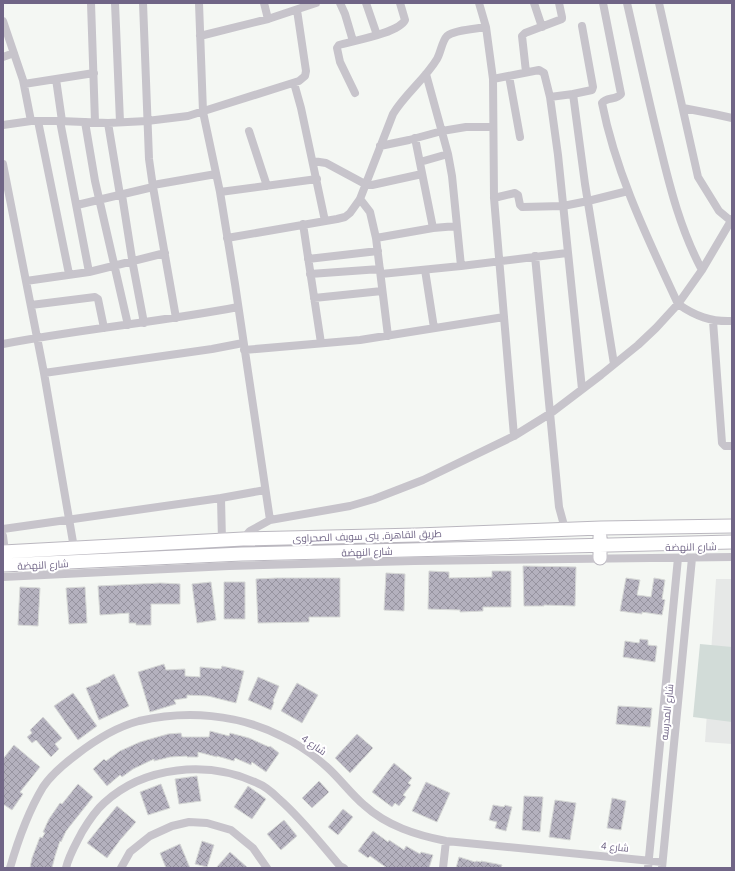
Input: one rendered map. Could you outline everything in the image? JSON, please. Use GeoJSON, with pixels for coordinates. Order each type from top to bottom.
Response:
{"type":"FeatureCollection","features":[{"type":"Feature","properties":{"kind":"main road","name":"طريق القاهرة, بنى سويف الصحراوى"},"geometry":{"type":"LineString","coordinates":[[4,552],[243,539],[417,535],[600,528],[732,526]]}},
{"type":"Feature","properties":{"kind":"main road"},"geometry":{"type":"LineString","coordinates":[[600,528],[600,558]]}},
{"type":"Feature","properties":{"kind":"main road","name":"طريق القاهرة, بنى سويف الصحراوى"},"geometry":{"type":"LineString","coordinates":[[3,566],[242,554],[732,542]]}},
{"type":"Feature","properties":{"kind":"street"},"geometry":{"type":"LineString","coordinates":[[91,3],[95,122]]}},
{"type":"Feature","properties":{"kind":"street"},"geometry":{"type":"LineString","coordinates":[[115,3],[120,122]]}},
{"type":"Feature","properties":{"kind":"street"},"geometry":{"type":"LineString","coordinates":[[143,3],[149,159],[176,318]]}},
{"type":"Feature","properties":{"kind":"street"},"geometry":{"type":"LineString","coordinates":[[199,3],[203,112],[220,192],[270,520]]}},
{"type":"Feature","properties":{"kind":"street"},"geometry":{"type":"LineString","coordinates":[[264,3],[268,19]]}},
{"type":"Feature","properties":{"kind":"street"},"geometry":{"type":"LineString","coordinates":[[340,3],[353,41]]}},
{"type":"Feature","properties":{"kind":"street"},"geometry":{"type":"LineString","coordinates":[[366,3],[377,35]]}},
{"type":"Feature","properties":{"kind":"street"},"geometry":{"type":"LineString","coordinates":[[355,93],[340,62],[337,49],[339,46],[353,41],[397,28],[404,23],[404,16],[400,3]]}},
{"type":"Feature","properties":{"kind":"street"},"geometry":{"type":"LineString","coordinates":[[479,3],[486,27],[492,79],[494,198],[514,436]]}},
{"type":"Feature","properties":{"kind":"street"},"geometry":{"type":"LineString","coordinates":[[534,3],[542,27]]}},
{"type":"Feature","properties":{"kind":"street"},"geometry":{"type":"LineString","coordinates":[[526,72],[522,36],[524,33],[562,19],[559,3]]}},
{"type":"Feature","properties":{"kind":"street"},"geometry":{"type":"LineString","coordinates":[[603,3],[621,94],[619,97],[604,100],[602,103],[612,148],[628,191],[678,304],[694,314],[713,321],[732,321]]}},
{"type":"Feature","properties":{"kind":"street"},"geometry":{"type":"LineString","coordinates":[[627,3],[651,113],[673,198],[690,246],[702,270]]}},
{"type":"Feature","properties":{"kind":"street"},"geometry":{"type":"LineString","coordinates":[[243,539],[250,530],[270,520],[330,510],[374,499],[424,480],[514,436],[551,413],[638,345],[678,304],[702,270],[732,220],[719,211],[698,177],[659,3]]}},
{"type":"Feature","properties":{"kind":"street"},"geometry":{"type":"LineString","coordinates":[[200,36],[268,19],[311,4]]}},
{"type":"Feature","properties":{"kind":"street"},"geometry":{"type":"LineString","coordinates":[[3,125],[35,121],[108,123],[147,121],[188,116],[294,83],[305,76],[306,71],[297,10]]}},
{"type":"Feature","properties":{"kind":"street"},"geometry":{"type":"LineString","coordinates":[[3,20],[35,121],[69,274]]}},
{"type":"Feature","properties":{"kind":"street"},"geometry":{"type":"LineString","coordinates":[[550,97],[592,90],[594,87],[582,26]]}},
{"type":"Feature","properties":{"kind":"street"},"geometry":{"type":"LineString","coordinates":[[227,238],[345,217],[350,213],[360,199],[393,114],[400,102],[426,74],[438,57],[447,36],[454,33],[486,27]]}},
{"type":"Feature","properties":{"kind":"street"},"geometry":{"type":"LineString","coordinates":[[3,57],[14,53]]}},
{"type":"Feature","properties":{"kind":"street"},"geometry":{"type":"LineString","coordinates":[[492,79],[526,72],[539,70],[543,71],[550,97],[582,389]]}},
{"type":"Feature","properties":{"kind":"street"},"geometry":{"type":"LineString","coordinates":[[24,84],[94,73]]}},
{"type":"Feature","properties":{"kind":"street"},"geometry":{"type":"LineString","coordinates":[[426,74],[448,154],[454,188],[461,266]]}},
{"type":"Feature","properties":{"kind":"street"},"geometry":{"type":"LineString","coordinates":[[509,76],[520,137]]}},
{"type":"Feature","properties":{"kind":"street"},"geometry":{"type":"LineString","coordinates":[[56,79],[61,121],[89,272]]}},
{"type":"Feature","properties":{"kind":"street"},"geometry":{"type":"LineString","coordinates":[[294,83],[313,161],[325,221]]}},
{"type":"Feature","properties":{"kind":"street"},"geometry":{"type":"LineString","coordinates":[[573,94],[588,201],[614,364]]}},
{"type":"Feature","properties":{"kind":"street"},"geometry":{"type":"LineString","coordinates":[[683,108],[732,118]]}},
{"type":"Feature","properties":{"kind":"street"},"geometry":{"type":"LineString","coordinates":[[85,122],[99,199],[128,325]]}},
{"type":"Feature","properties":{"kind":"street"},"geometry":{"type":"LineString","coordinates":[[108,123],[144,323]]}},
{"type":"Feature","properties":{"kind":"street"},"geometry":{"type":"LineString","coordinates":[[380,146],[442,131],[493,127]]}},
{"type":"Feature","properties":{"kind":"street"},"geometry":{"type":"LineString","coordinates":[[249,130],[267,186]]}},
{"type":"Feature","properties":{"kind":"street"},"geometry":{"type":"LineString","coordinates":[[415,138],[433,228]]}},
{"type":"Feature","properties":{"kind":"street"},"geometry":{"type":"LineString","coordinates":[[420,162],[448,154]]}},
{"type":"Feature","properties":{"kind":"street"},"geometry":{"type":"LineString","coordinates":[[313,161],[326,163],[365,184],[378,185],[422,174]]}},
{"type":"Feature","properties":{"kind":"street"},"geometry":{"type":"LineString","coordinates":[[3,164],[38,338],[74,548]]}},
{"type":"Feature","properties":{"kind":"street"},"geometry":{"type":"LineString","coordinates":[[76,205],[153,186],[216,174]]}},
{"type":"Feature","properties":{"kind":"street"},"geometry":{"type":"LineString","coordinates":[[220,192],[317,179]]}},
{"type":"Feature","properties":{"kind":"street"},"geometry":{"type":"LineString","coordinates":[[494,198],[515,193],[518,195],[520,205],[522,207],[563,206],[628,191]]}},
{"type":"Feature","properties":{"kind":"street"},"geometry":{"type":"LineString","coordinates":[[360,199],[370,212],[376,238],[388,336]]}},
{"type":"Feature","properties":{"kind":"street"},"geometry":{"type":"LineString","coordinates":[[303,224],[321,343]]}},
{"type":"Feature","properties":{"kind":"street"},"geometry":{"type":"LineString","coordinates":[[376,238],[433,228],[457,226]]}},
{"type":"Feature","properties":{"kind":"street"},"geometry":{"type":"LineString","coordinates":[[308,258],[378,251]]}},
{"type":"Feature","properties":{"kind":"street"},"geometry":{"type":"LineString","coordinates":[[310,274],[425,270],[567,253]]}},
{"type":"Feature","properties":{"kind":"street"},"geometry":{"type":"LineString","coordinates":[[26,281],[89,272],[164,254]]}},
{"type":"Feature","properties":{"kind":"street"},"geometry":{"type":"LineString","coordinates":[[535,256],[559,507],[565,529]]}},
{"type":"Feature","properties":{"kind":"street"},"geometry":{"type":"LineString","coordinates":[[425,270],[434,328]]}},
{"type":"Feature","properties":{"kind":"street"},"geometry":{"type":"LineString","coordinates":[[314,298],[382,291]]}},
{"type":"Feature","properties":{"kind":"street"},"geometry":{"type":"LineString","coordinates":[[31,305],[95,297],[98,301],[104,328]]}},
{"type":"Feature","properties":{"kind":"street"},"geometry":{"type":"LineString","coordinates":[[3,344],[81,330],[144,323],[238,307]]}},
{"type":"Feature","properties":{"kind":"street"},"geometry":{"type":"LineString","coordinates":[[44,373],[212,349],[360,340],[504,317]]}},
{"type":"Feature","properties":{"kind":"street"},"geometry":{"type":"LineString","coordinates":[[713,321],[722,443],[725,446],[732,446]]}},
{"type":"Feature","properties":{"kind":"street"},"geometry":{"type":"LineString","coordinates":[[3,529],[221,498],[265,490]]}},
{"type":"Feature","properties":{"kind":"street"},"geometry":{"type":"LineString","coordinates":[[221,498],[222,541]]}},
{"type":"Feature","properties":{"kind":"street"},"geometry":{"type":"LineString","coordinates":[[3,536],[4,552]]}},
{"type":"Feature","properties":{"kind":"street","name":"شارع النهضة"},"geometry":{"type":"LineString","coordinates":[[3,577],[245,566],[414,561],[732,557]]}},
{"type":"Feature","properties":{"kind":"street","name":"شارع المدرسه"},"geometry":{"type":"LineString","coordinates":[[649,864],[678,558]]}},
{"type":"Feature","properties":{"kind":"street","name":"شارع المدرسه"},"geometry":{"type":"LineString","coordinates":[[662,865],[692,558]]}},
{"type":"Feature","properties":{"kind":"street","name":"شارع 4"},"geometry":{"type":"LineString","coordinates":[[10,868],[17,842],[44,786],[65,763],[90,744],[117,730],[138,722],[167,716],[196,715],[225,717],[253,724],[280,735],[305,750],[328,768],[364,805],[382,819],[424,837],[446,841],[662,865]]}},
{"type":"Feature","properties":{"kind":"street"},"geometry":{"type":"LineString","coordinates":[[66,868],[68,859],[88,822],[103,803],[125,786],[153,775],[180,770],[205,769],[228,773],[258,783],[272,792],[292,810],[344,868]]}},
{"type":"Feature","properties":{"kind":"street"},"geometry":{"type":"LineString","coordinates":[[121,868],[130,852],[150,836],[172,826],[189,822],[206,823],[231,830],[253,848],[267,868]]}},
{"type":"Feature","properties":{"kind":"street"},"geometry":{"type":"LineString","coordinates":[[442,868],[446,841]]}},
{"type":"Feature","properties":{"kind":"shaded area"},"geometry":{"type":"Polygon","coordinates":[[[716,579],[732,579],[732,744],[705,742],[716,579]]]}},
{"type":"Feature","properties":{"kind":"shaded area"},"geometry":{"type":"Polygon","coordinates":[[[700,644],[732,647],[732,722],[693,717],[700,644]]]}},
{"type":"Feature","properties":{"kind":"building"},"geometry":{"type":"Polygon","coordinates":[[[523,566],[576,567],[575,606],[524,606],[523,566]]]}},
{"type":"Feature","properties":{"kind":"building"},"geometry":{"type":"Polygon","coordinates":[[[429,571],[449,572],[449,578],[492,577],[492,571],[511,571],[511,607],[483,607],[483,611],[460,612],[460,610],[428,609],[429,571]]]}},
{"type":"Feature","properties":{"kind":"building"},"geometry":{"type":"Polygon","coordinates":[[[386,573],[405,574],[404,611],[384,610],[386,573]]]}},
{"type":"Feature","properties":{"kind":"building"},"geometry":{"type":"Polygon","coordinates":[[[340,578],[340,617],[309,617],[309,622],[258,623],[256,579],[340,578]]]}},
{"type":"Feature","properties":{"kind":"building"},"geometry":{"type":"Polygon","coordinates":[[[626,578],[640,580],[637,595],[651,597],[654,578],[665,580],[662,599],[665,600],[662,615],[620,611],[626,578]]]}},
{"type":"Feature","properties":{"kind":"building"},"geometry":{"type":"Polygon","coordinates":[[[211,582],[216,620],[197,623],[192,584],[211,582]]]}},
{"type":"Feature","properties":{"kind":"building"},"geometry":{"type":"Polygon","coordinates":[[[224,582],[245,582],[245,619],[224,619],[224,582]]]}},
{"type":"Feature","properties":{"kind":"building"},"geometry":{"type":"Polygon","coordinates":[[[161,583],[180,584],[180,604],[151,604],[151,625],[136,625],[136,623],[129,623],[129,613],[100,615],[98,586],[161,583]]]}},
{"type":"Feature","properties":{"kind":"building"},"geometry":{"type":"Polygon","coordinates":[[[20,587],[40,588],[38,626],[18,625],[20,587]]]}},
{"type":"Feature","properties":{"kind":"building"},"geometry":{"type":"Polygon","coordinates":[[[85,587],[87,623],[69,624],[66,588],[85,587]]]}},
{"type":"Feature","properties":{"kind":"building"},"geometry":{"type":"Polygon","coordinates":[[[640,639],[648,640],[648,645],[657,646],[655,662],[623,657],[625,641],[639,643],[640,639]]]}},
{"type":"Feature","properties":{"kind":"building"},"geometry":{"type":"Polygon","coordinates":[[[164,664],[166,670],[185,669],[185,676],[200,677],[200,667],[221,669],[222,666],[244,671],[236,703],[208,696],[187,695],[187,698],[174,700],[176,704],[150,712],[138,672],[164,664]]]}},
{"type":"Feature","properties":{"kind":"building"},"geometry":{"type":"Polygon","coordinates":[[[114,674],[129,706],[99,720],[86,688],[101,682],[100,681],[114,674]]]}},
{"type":"Feature","properties":{"kind":"building"},"geometry":{"type":"Polygon","coordinates":[[[258,677],[279,686],[271,710],[248,700],[258,677]]]}},
{"type":"Feature","properties":{"kind":"building"},"geometry":{"type":"Polygon","coordinates":[[[297,683],[318,695],[302,723],[281,711],[297,683]]]}},
{"type":"Feature","properties":{"kind":"building"},"geometry":{"type":"Polygon","coordinates":[[[73,693],[97,726],[78,740],[54,706],[73,693]]]}},
{"type":"Feature","properties":{"kind":"building"},"geometry":{"type":"Polygon","coordinates":[[[618,706],[652,708],[650,727],[616,724],[618,706]]]}},
{"type":"Feature","properties":{"kind":"building"},"geometry":{"type":"Polygon","coordinates":[[[43,717],[62,738],[55,744],[59,749],[51,757],[36,740],[32,743],[27,737],[32,733],[30,730],[43,717]]]}},
{"type":"Feature","properties":{"kind":"building"},"geometry":{"type":"Polygon","coordinates":[[[210,731],[229,736],[230,733],[249,738],[269,747],[270,746],[279,753],[266,772],[252,762],[251,765],[235,758],[234,761],[198,752],[198,757],[170,757],[154,761],[154,759],[133,769],[122,777],[120,775],[107,786],[93,769],[104,759],[106,761],[120,751],[140,742],[168,734],[181,733],[182,737],[209,737],[210,731]]]}},
{"type":"Feature","properties":{"kind":"building"},"geometry":{"type":"Polygon","coordinates":[[[357,734],[373,748],[350,773],[335,758],[357,734]]]}},
{"type":"Feature","properties":{"kind":"building"},"geometry":{"type":"Polygon","coordinates":[[[14,745],[40,767],[20,792],[23,794],[12,810],[3,804],[3,759],[14,745]]]}},
{"type":"Feature","properties":{"kind":"building"},"geometry":{"type":"Polygon","coordinates":[[[394,763],[412,778],[408,783],[411,785],[403,795],[406,797],[399,806],[395,803],[392,807],[372,792],[394,763]]]}},
{"type":"Feature","properties":{"kind":"building"},"geometry":{"type":"Polygon","coordinates":[[[197,776],[201,801],[179,804],[175,779],[197,776]]]}},
{"type":"Feature","properties":{"kind":"building"},"geometry":{"type":"Polygon","coordinates":[[[319,781],[329,792],[312,808],[302,798],[319,781]]]}},
{"type":"Feature","properties":{"kind":"building"},"geometry":{"type":"Polygon","coordinates":[[[426,782],[450,793],[437,822],[412,811],[426,782]]]}},
{"type":"Feature","properties":{"kind":"building"},"geometry":{"type":"Polygon","coordinates":[[[78,784],[93,797],[66,831],[61,842],[60,841],[52,868],[30,868],[40,837],[42,838],[45,833],[43,832],[49,819],[60,803],[62,804],[78,784]]]}},
{"type":"Feature","properties":{"kind":"building"},"geometry":{"type":"Polygon","coordinates":[[[161,784],[170,808],[148,815],[140,792],[161,784]]]}},
{"type":"Feature","properties":{"kind":"building"},"geometry":{"type":"Polygon","coordinates":[[[248,786],[266,799],[252,819],[234,807],[248,786]]]}},
{"type":"Feature","properties":{"kind":"building"},"geometry":{"type":"Polygon","coordinates":[[[524,796],[543,797],[540,832],[522,830],[524,796]]]}},
{"type":"Feature","properties":{"kind":"building"},"geometry":{"type":"Polygon","coordinates":[[[612,798],[626,801],[621,830],[607,828],[612,798]]]}},
{"type":"Feature","properties":{"kind":"building"},"geometry":{"type":"Polygon","coordinates":[[[555,800],[576,803],[570,840],[549,837],[555,800]]]}},
{"type":"Feature","properties":{"kind":"building"},"geometry":{"type":"Polygon","coordinates":[[[493,805],[504,807],[505,805],[512,807],[506,831],[495,828],[497,822],[489,820],[493,805]]]}},
{"type":"Feature","properties":{"kind":"building"},"geometry":{"type":"Polygon","coordinates":[[[117,806],[136,822],[107,858],[87,843],[117,806]]]}},
{"type":"Feature","properties":{"kind":"building"},"geometry":{"type":"Polygon","coordinates":[[[343,809],[353,817],[338,835],[328,827],[343,809]]]}},
{"type":"Feature","properties":{"kind":"building"},"geometry":{"type":"Polygon","coordinates":[[[284,820],[297,836],[281,850],[267,834],[284,820]]]}},
{"type":"Feature","properties":{"kind":"building"},"geometry":{"type":"Polygon","coordinates":[[[373,831],[388,842],[389,840],[404,850],[406,846],[420,854],[421,852],[433,855],[429,868],[387,868],[370,856],[368,858],[358,851],[373,831]]]}},
{"type":"Feature","properties":{"kind":"building"},"geometry":{"type":"Polygon","coordinates":[[[202,841],[214,845],[207,867],[195,864],[202,841]]]}},
{"type":"Feature","properties":{"kind":"building"},"geometry":{"type":"Polygon","coordinates":[[[180,844],[190,868],[166,868],[160,853],[180,844]]]}},
{"type":"Feature","properties":{"kind":"building"},"geometry":{"type":"Polygon","coordinates":[[[230,852],[248,868],[216,868],[230,852]]]}},
{"type":"Feature","properties":{"kind":"building"},"geometry":{"type":"Polygon","coordinates":[[[459,857],[475,862],[481,861],[502,865],[501,868],[456,868],[459,857]]]}}]}
